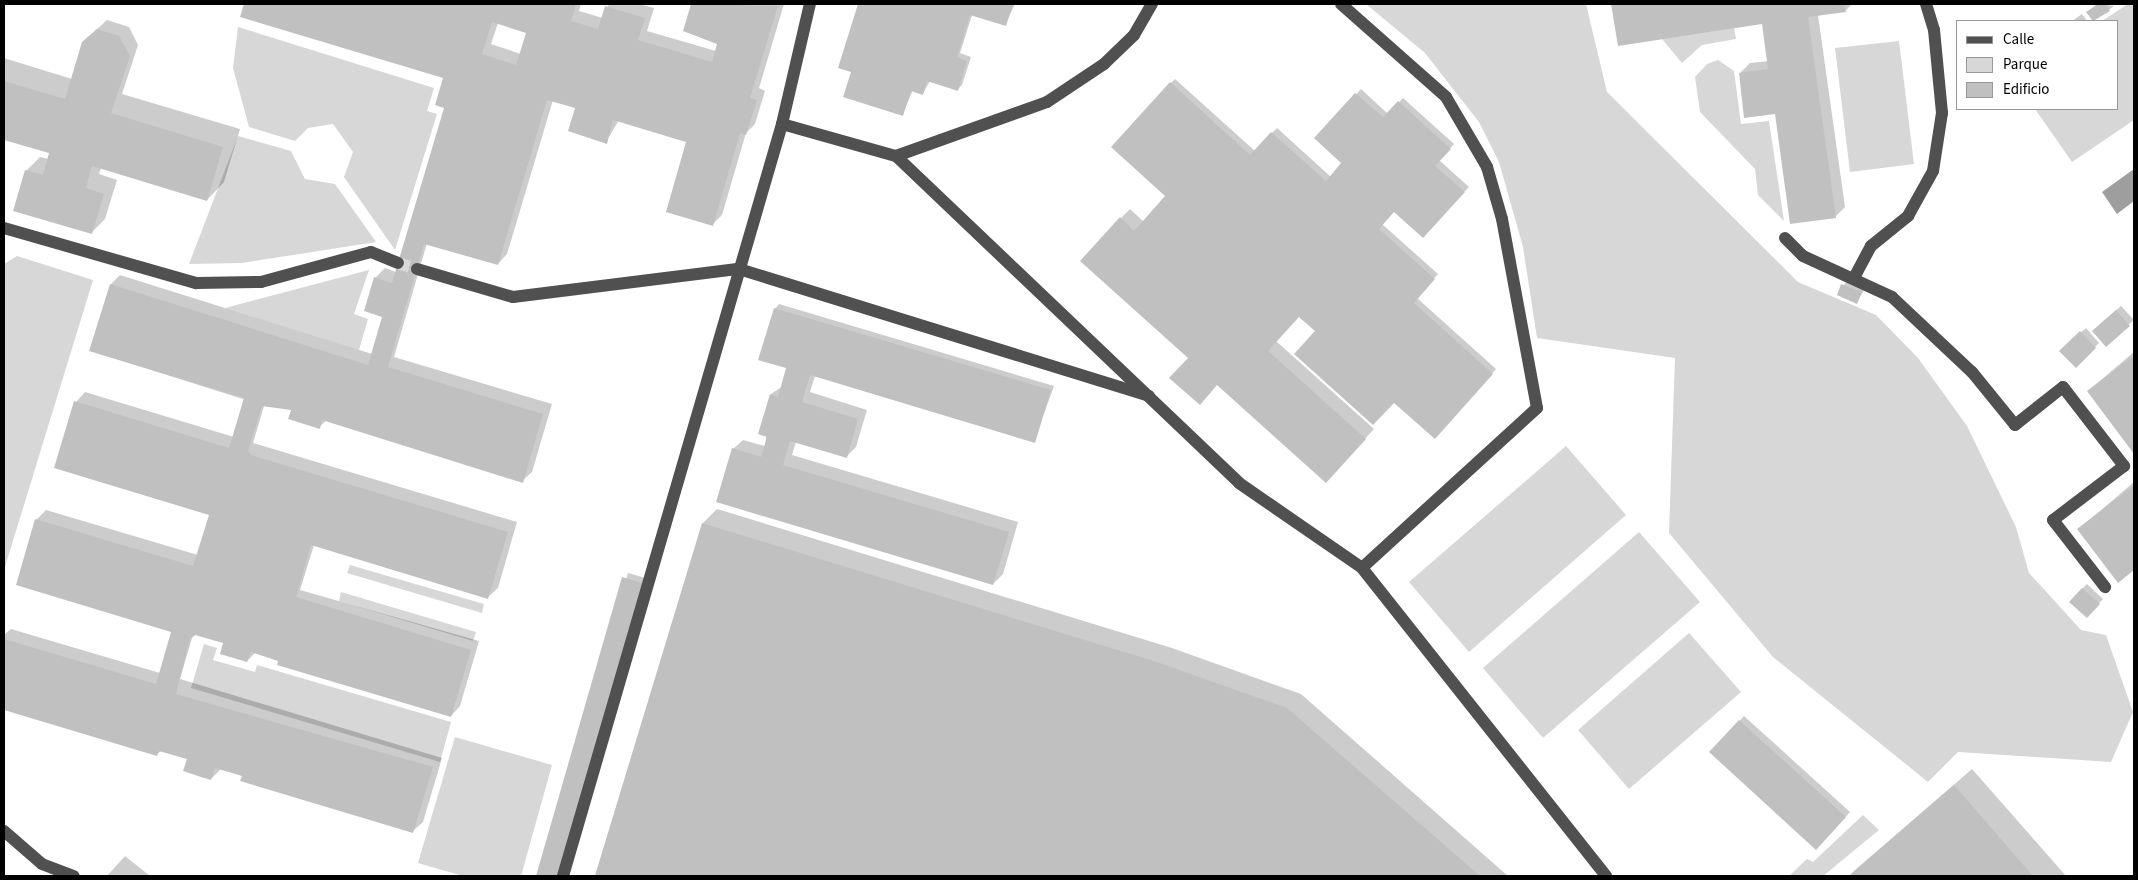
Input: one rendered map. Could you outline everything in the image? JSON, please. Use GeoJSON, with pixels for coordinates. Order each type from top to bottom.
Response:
{"type":"FeatureCollection","features":[{"type":"Feature","properties":{"kind":"lane"},"geometry":{"type":"LineString","coordinates":[[563,876],[782,124],[810,4]]}},
{"type":"Feature","properties":{"kind":"lane"},"geometry":{"type":"LineString","coordinates":[[896,156],[1047,102],[1104,64],[1134,35],[1152,4]]}},
{"type":"Feature","properties":{"kind":"lane"},"geometry":{"type":"LineString","coordinates":[[1340,4],[1446,97],[1487,166],[1502,218],[1537,408],[1362,568]]}},
{"type":"Feature","properties":{"kind":"lane"},"geometry":{"type":"LineString","coordinates":[[1855,276],[1871,246],[1908,216],[1934,171],[1942,113],[1934,30],[1926,4]]}},
{"type":"Feature","properties":{"kind":"lane"},"geometry":{"type":"LineString","coordinates":[[782,124],[896,156],[1155,398],[1238,482],[1362,568],[1606,876]]}},
{"type":"Feature","properties":{"kind":"lane"},"geometry":{"type":"LineString","coordinates":[[4,228],[196,283],[261,282],[372,252],[398,264]]}},
{"type":"Feature","properties":{"kind":"lane"},"geometry":{"type":"LineString","coordinates":[[1785,238],[1803,256],[1855,276],[1892,297],[1972,372],[2016,425],[2063,387],[2124,466],[2053,520],[2105,588]]}},
{"type":"Feature","properties":{"kind":"lane"},"geometry":{"type":"LineString","coordinates":[[417,269],[513,297],[739,269],[1155,398]]}},
{"type":"Feature","properties":{"kind":"lane"},"geometry":{"type":"LineString","coordinates":[[4,832],[42,864],[74,876]]}},
{"type":"Feature","properties":{"kind":"green space"},"geometry":{"type":"Polygon","coordinates":[[[1366,4],[1586,4],[1607,92],[1798,282],[1876,315],[1918,358],[1967,426],[2016,527],[2029,573],[2081,630],[2106,635],[2133,712],[2111,762],[1958,752],[1928,782],[1773,657],[1669,533],[1675,358],[1537,338],[1523,247],[1499,162],[1479,122],[1425,53],[1366,4]]]}},
{"type":"Feature","properties":{"kind":"green space"},"geometry":{"type":"Polygon","coordinates":[[[2128,4],[2134,4],[2134,120],[2072,162],[2036,110],[2118,110],[2118,20],[2104,20],[2128,4]]]}},
{"type":"Feature","properties":{"kind":"green space"},"geometry":{"type":"Polygon","coordinates":[[[238,27],[434,88],[427,111],[437,114],[395,250],[344,177],[353,152],[333,124],[308,128],[295,141],[249,127],[233,68],[238,27]]]}},
{"type":"Feature","properties":{"kind":"green space"},"geometry":{"type":"Polygon","coordinates":[[[1734,28],[1736,39],[1702,45],[1682,63],[1662,39],[1734,28]]]}},
{"type":"Feature","properties":{"kind":"green space"},"geometry":{"type":"Polygon","coordinates":[[[1899,41],[1914,164],[1850,172],[1835,48],[1899,41]]]}},
{"type":"Feature","properties":{"kind":"green space"},"geometry":{"type":"Polygon","coordinates":[[[1718,60],[1734,71],[1741,124],[1769,121],[1784,221],[1758,195],[1755,169],[1700,112],[1695,77],[1707,64],[1718,60]]]}},
{"type":"Feature","properties":{"kind":"green space"},"geometry":{"type":"Polygon","coordinates":[[[238,136],[291,151],[305,179],[335,184],[376,242],[242,263],[189,264],[238,136]]]}},
{"type":"Feature","properties":{"kind":"green space"},"geometry":{"type":"Polygon","coordinates":[[[17,256],[93,280],[4,570],[4,264],[17,256]]]}},
{"type":"Feature","properties":{"kind":"green space"},"geometry":{"type":"Polygon","coordinates":[[[369,270],[354,314],[368,319],[359,350],[225,308],[369,270]]]}},
{"type":"Feature","properties":{"kind":"green space"},"geometry":{"type":"Polygon","coordinates":[[[1566,446],[1626,515],[1469,652],[1409,582],[1566,446]]]}},
{"type":"Feature","properties":{"kind":"green space"},"geometry":{"type":"Polygon","coordinates":[[[1639,532],[1700,602],[1543,738],[1483,668],[1639,532]]]}},
{"type":"Feature","properties":{"kind":"green space"},"geometry":{"type":"Polygon","coordinates":[[[350,565],[484,604],[482,613],[347,573],[350,565]]]}},
{"type":"Feature","properties":{"kind":"green space"},"geometry":{"type":"Polygon","coordinates":[[[341,592],[476,632],[473,641],[339,601],[341,592]]]}},
{"type":"Feature","properties":{"kind":"green space"},"geometry":{"type":"Polygon","coordinates":[[[1689,633],[1741,692],[1629,789],[1578,730],[1689,633]]]}},
{"type":"Feature","properties":{"kind":"green space"},"geometry":{"type":"Polygon","coordinates":[[[204,644],[217,648],[213,660],[255,672],[257,665],[451,722],[440,762],[191,688],[204,644]]]}},
{"type":"Feature","properties":{"kind":"green space"},"geometry":{"type":"Polygon","coordinates":[[[455,737],[552,765],[521,876],[463,876],[418,863],[455,737]]]}},
{"type":"Feature","properties":{"kind":"green space"},"geometry":{"type":"Polygon","coordinates":[[[1863,815],[1879,830],[1823,876],[1789,876],[1807,859],[1813,862],[1863,815]]]}},
{"type":"Feature","properties":{"kind":"shaded area"},"geometry":{"type":"Polygon","coordinates":[[[2134,169],[2134,201],[2117,214],[2102,192],[2134,169]]]}},
{"type":"Feature","properties":{"kind":"building"},"geometry":{"type":"Polygon","coordinates":[[[244,4],[576,4],[571,21],[598,29],[605,6],[645,18],[638,40],[712,62],[717,44],[683,31],[691,4],[778,6],[750,98],[757,100],[746,135],[740,133],[713,226],[666,212],[686,142],[613,120],[607,144],[568,131],[575,108],[547,100],[498,265],[424,244],[388,367],[543,414],[523,483],[322,420],[320,429],[288,419],[291,410],[262,406],[248,451],[251,455],[508,532],[488,599],[311,545],[296,597],[471,650],[451,717],[277,665],[278,661],[251,652],[247,662],[220,654],[223,643],[195,635],[190,638],[176,694],[433,767],[413,833],[240,781],[242,776],[215,768],[211,780],[183,771],[187,759],[159,751],[157,756],[4,710],[4,639],[156,684],[171,632],[16,585],[35,519],[193,566],[209,515],[54,468],[74,401],[229,448],[244,398],[89,351],[110,284],[368,365],[382,317],[364,311],[374,277],[392,283],[444,108],[435,105],[443,78],[240,17],[244,4]],[[492,22],[482,54],[516,65],[526,33],[492,22]]]}},
{"type":"Feature","properties":{"kind":"building"},"geometry":{"type":"Polygon","coordinates":[[[858,4],[1013,4],[1006,26],[970,15],[957,57],[967,61],[958,91],[927,81],[923,95],[911,91],[903,116],[843,97],[851,72],[838,68],[858,4]]]}},
{"type":"Feature","properties":{"kind":"building"},"geometry":{"type":"Polygon","coordinates":[[[1611,4],[1844,4],[1846,12],[1808,17],[1836,218],[1790,224],[1775,114],[1744,118],[1739,73],[1768,69],[1762,24],[1618,46],[1611,4]]]}},
{"type":"Feature","properties":{"kind":"building"},"geometry":{"type":"Polygon","coordinates":[[[2098,4],[2105,4],[2110,11],[2095,20],[2092,20],[2086,12],[2098,4]]]}},
{"type":"Feature","properties":{"kind":"building"},"geometry":{"type":"Polygon","coordinates":[[[97,29],[119,36],[130,56],[111,113],[223,147],[207,201],[92,166],[86,188],[104,194],[92,234],[13,211],[25,170],[43,175],[49,153],[4,140],[4,81],[65,99],[82,42],[97,29]]]}},
{"type":"Feature","properties":{"kind":"building"},"geometry":{"type":"Polygon","coordinates":[[[1170,82],[1250,155],[1271,132],[1326,181],[1341,163],[1314,138],[1355,93],[1383,117],[1398,101],[1451,149],[1435,166],[1465,192],[1423,238],[1394,212],[1379,229],[1435,279],[1414,303],[1493,374],[1435,439],[1394,403],[1373,425],[1294,354],[1315,331],[1299,317],[1268,351],[1366,439],[1326,483],[1217,385],[1200,405],[1169,378],[1188,358],[1080,261],[1120,217],[1134,231],[1165,196],[1111,147],[1170,82]]]}},
{"type":"Feature","properties":{"kind":"building"},"geometry":{"type":"Polygon","coordinates":[[[1841,284],[1862,292],[1857,304],[1837,295],[1841,284]]]}},
{"type":"Feature","properties":{"kind":"building"},"geometry":{"type":"Polygon","coordinates":[[[774,308],[1051,390],[1035,443],[810,375],[802,402],[858,419],[847,458],[790,441],[783,465],[1009,532],[993,585],[716,502],[732,448],[761,457],[767,437],[758,434],[770,394],[778,397],[786,368],[758,360],[774,308]]]}},
{"type":"Feature","properties":{"kind":"building"},"geometry":{"type":"Polygon","coordinates":[[[2116,310],[2130,326],[2106,347],[2092,331],[2116,310]]]}},
{"type":"Feature","properties":{"kind":"building"},"geometry":{"type":"Polygon","coordinates":[[[2080,331],[2096,348],[2076,368],[2059,351],[2080,331]]]}},
{"type":"Feature","properties":{"kind":"building"},"geometry":{"type":"Polygon","coordinates":[[[2134,355],[2134,454],[2087,391],[2134,355]]]}},
{"type":"Feature","properties":{"kind":"building"},"geometry":{"type":"Polygon","coordinates":[[[2134,485],[2134,570],[2118,583],[2077,529],[2134,485]]]}},
{"type":"Feature","properties":{"kind":"building"},"geometry":{"type":"Polygon","coordinates":[[[702,523],[1157,662],[1287,708],[1480,876],[595,876],[702,523]]]}},
{"type":"Feature","properties":{"kind":"building"},"geometry":{"type":"Polygon","coordinates":[[[622,577],[645,584],[561,876],[536,876],[622,577]]]}},
{"type":"Feature","properties":{"kind":"building"},"geometry":{"type":"Polygon","coordinates":[[[2082,588],[2100,604],[2087,618],[2069,602],[2082,588]]]}},
{"type":"Feature","properties":{"kind":"building"},"geometry":{"type":"Polygon","coordinates":[[[1739,720],[1846,817],[1816,850],[1709,752],[1739,720]]]}},
{"type":"Feature","properties":{"kind":"building"},"geometry":{"type":"Polygon","coordinates":[[[1954,785],[2033,876],[1849,876],[1954,785]]]}},
{"type":"Feature","properties":{"kind":"tunnel"},"geometry":{"type":"LineString","coordinates":[[398,263],[417,269]]}}]}
